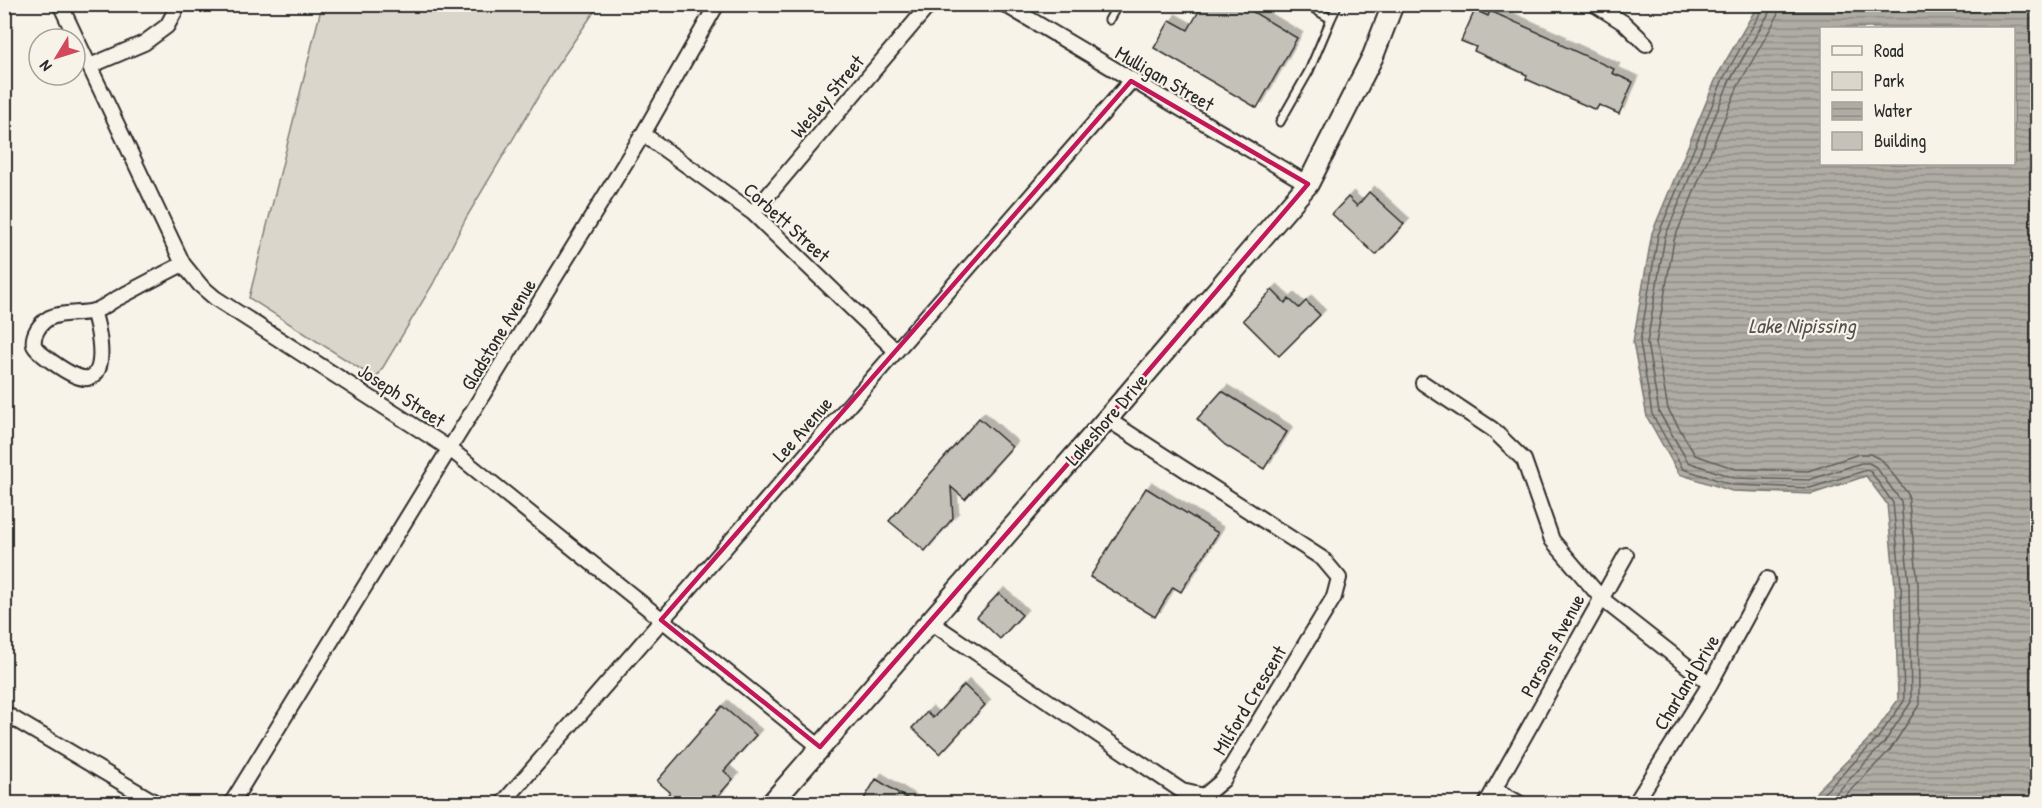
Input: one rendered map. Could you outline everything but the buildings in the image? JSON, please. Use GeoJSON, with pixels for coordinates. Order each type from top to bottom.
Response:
{"type":"FeatureCollection","features":[{"type":"Feature","properties":{"kind":"main road","name":"Lakeshore Drive"},"geometry":{"type":"LineString","coordinates":[[771,804],[1107,419],[1308,184],[1373,56],[1393,4]]}},
{"type":"Feature","properties":{"kind":"street","name":"Joseph Street"},"geometry":{"type":"LineString","coordinates":[[60,4],[183,264],[200,285],[215,298],[450,448],[820,747]]}},
{"type":"Feature","properties":{"kind":"street"},"geometry":{"type":"LineString","coordinates":[[90,66],[144,43],[167,26],[179,4]]}},
{"type":"Feature","properties":{"kind":"street","name":"Gladstone Avenue"},"geometry":{"type":"LineString","coordinates":[[231,804],[643,134],[717,4]]}},
{"type":"Feature","properties":{"kind":"street","name":"Wesley Street"},"geometry":{"type":"LineString","coordinates":[[753,213],[930,4]]}},
{"type":"Feature","properties":{"kind":"street","name":"Mulligan Street"},"geometry":{"type":"LineString","coordinates":[[1004,4],[1308,184]]}},
{"type":"Feature","properties":{"kind":"street"},"geometry":{"type":"LineString","coordinates":[[1594,4],[1624,23],[1646,44]]}},
{"type":"Feature","properties":{"kind":"street","name":"Lee Avenue"},"geometry":{"type":"LineString","coordinates":[[502,804],[1131,81]]}},
{"type":"Feature","properties":{"kind":"street","name":"Corbett Street"},"geometry":{"type":"LineString","coordinates":[[643,134],[753,213],[896,351]]}},
{"type":"Feature","properties":{"kind":"street"},"geometry":{"type":"LineString","coordinates":[[93,311],[99,329],[101,361],[98,370],[91,376],[81,378],[73,375],[39,352],[34,345],[35,334],[40,325],[49,318],[72,312],[93,311],[183,264]]}},
{"type":"Feature","properties":{"kind":"street","name":"Parsons Avenue"},"geometry":{"type":"LineString","coordinates":[[1422,383],[1492,429],[1524,460],[1552,540],[1602,599],[1486,804]]}},
{"type":"Feature","properties":{"kind":"street","name":"Milford Crescent"},"geometry":{"type":"LineString","coordinates":[[929,621],[1182,791],[1204,796],[1223,780],[1334,597],[1339,578],[1323,559],[1107,419]]}},
{"type":"Feature","properties":{"kind":"street"},"geometry":{"type":"LineString","coordinates":[[1626,555],[1602,599],[1710,684]]}},
{"type":"Feature","properties":{"kind":"street","name":"Charland Drive"},"geometry":{"type":"LineString","coordinates":[[1635,804],[1710,684],[1767,579]]}},
{"type":"Feature","properties":{"kind":"street"},"geometry":{"type":"LineString","coordinates":[[4,712],[158,804]]}},
{"type":"Feature","properties":{"kind":"street"},"geometry":{"type":"LineString","coordinates":[[1494,789],[1521,804]]}},
{"type":"Feature","properties":{"kind":"lane"},"geometry":{"type":"LineString","coordinates":[[1108,20],[1118,4]]}},
{"type":"Feature","properties":{"kind":"lane"},"geometry":{"type":"LineString","coordinates":[[1306,4],[1331,20]]}},
{"type":"Feature","properties":{"kind":"lane"},"geometry":{"type":"LineString","coordinates":[[1280,122],[1309,71],[1338,4]]}},
{"type":"Feature","properties":{"kind":"highlighted area"},"geometry":{"type":"Polygon","coordinates":[[[1131,81],[1308,184],[1107,419],[820,747],[661,620],[1131,81]]]}},
{"type":"Feature","properties":{"kind":"green space"},"geometry":{"type":"Polygon","coordinates":[[[322,5],[599,5],[554,70],[466,218],[433,284],[376,379],[249,298],[322,5]]]}},
{"type":"Feature","properties":{"kind":"water","name":"Lake Nipissing"},"geometry":{"type":"Polygon","coordinates":[[[1758,5],[2037,5],[2037,803],[1811,803],[1817,791],[1873,735],[1898,700],[1895,585],[1887,504],[1866,476],[1812,494],[1732,491],[1679,474],[1647,417],[1633,342],[1652,233],[1717,76],[1758,5]]]}}]}
